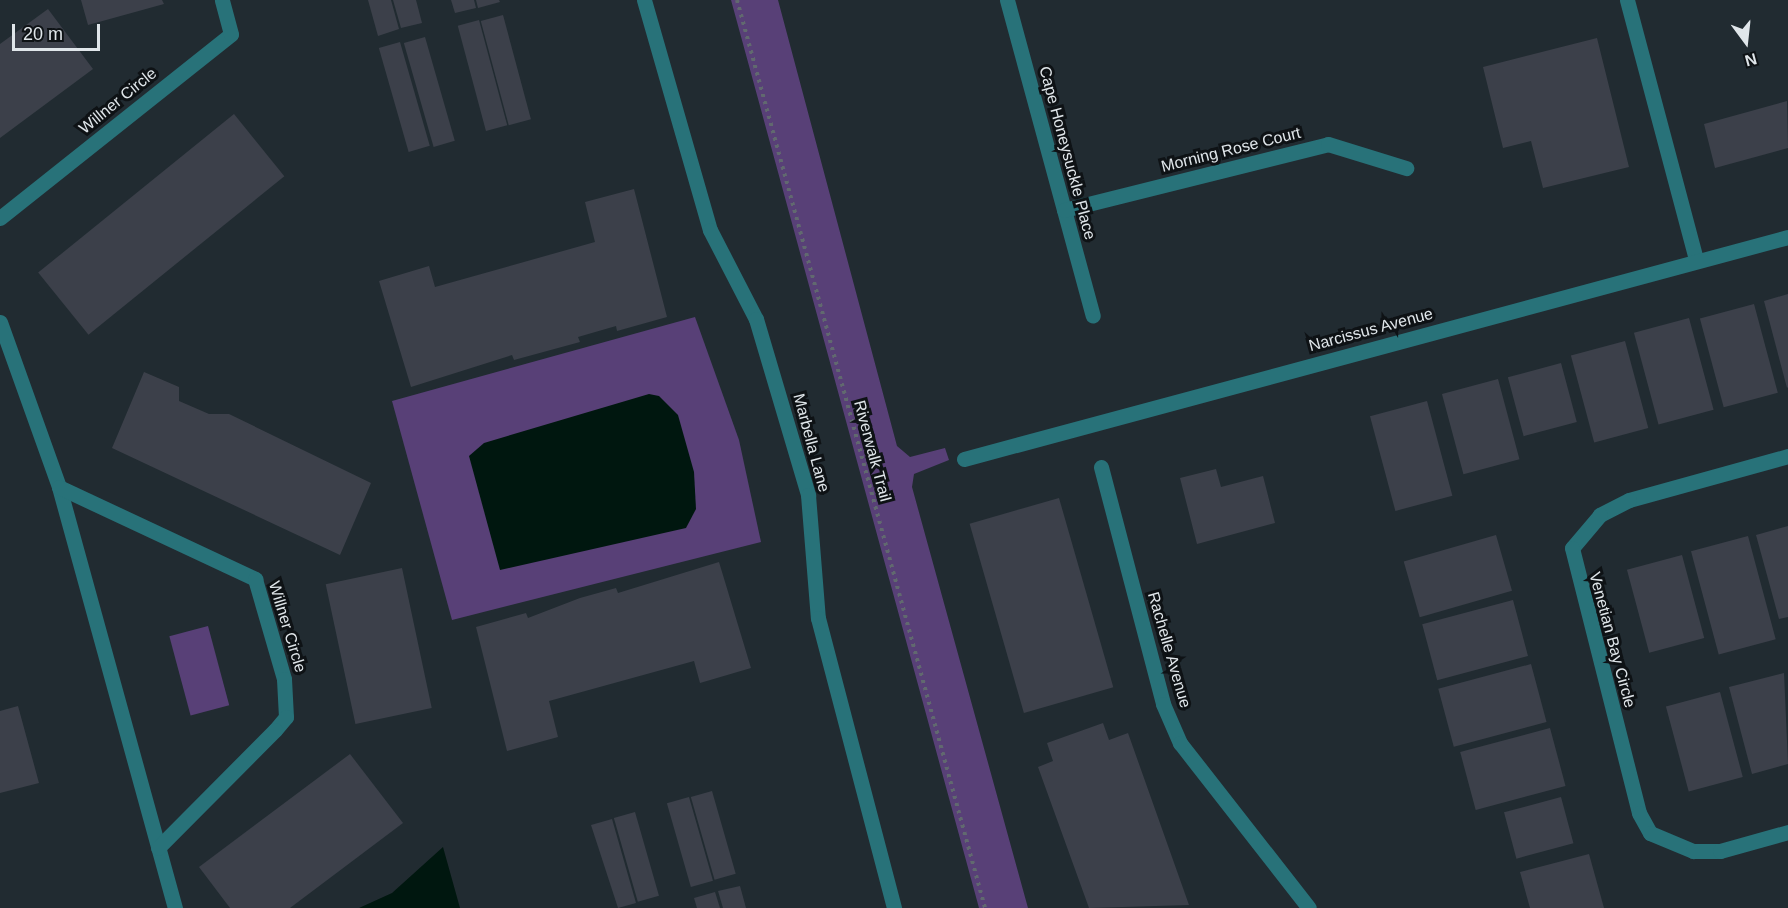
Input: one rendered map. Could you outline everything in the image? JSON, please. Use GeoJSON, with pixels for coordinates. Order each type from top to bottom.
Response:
{"type":"FeatureCollection","features":[{"type":"Feature","properties":{"kind":"street","name":"Willner Circle"},"geometry":{"type":"LineString","coordinates":[[0,218],[231,34],[222,0]]}},
{"type":"Feature","properties":{"kind":"street","name":"Marbella Lane"},"geometry":{"type":"LineString","coordinates":[[644,0],[710,230],[756,319],[805,484],[816,551],[818,618],[894,908]]}},
{"type":"Feature","properties":{"kind":"street","name":"Cape Honeysuckle Place"},"geometry":{"type":"LineString","coordinates":[[1007,0],[1093,316]]}},
{"type":"Feature","properties":{"kind":"street"},"geometry":{"type":"LineString","coordinates":[[1627,0],[1696,260]]}},
{"type":"Feature","properties":{"kind":"street","name":"Morning Rose Court"},"geometry":{"type":"LineString","coordinates":[[1064,210],[1328,144],[1407,168]]}},
{"type":"Feature","properties":{"kind":"street","name":"Narcissus Avenue"},"geometry":{"type":"LineString","coordinates":[[964,459],[1788,237]]}},
{"type":"Feature","properties":{"kind":"street"},"geometry":{"type":"LineString","coordinates":[[0,322],[59,487],[175,908]]}},
{"type":"Feature","properties":{"kind":"street","name":"Venetian Bay Circle"},"geometry":{"type":"LineString","coordinates":[[1788,456],[1629,500],[1600,515],[1572,548],[1636,802],[1650,833],[1694,851],[1720,851],[1788,832]]}},
{"type":"Feature","properties":{"kind":"street","name":"Rachelle Avenue"},"geometry":{"type":"LineString","coordinates":[[1101,467],[1163,704],[1180,743],[1309,908]]}},
{"type":"Feature","properties":{"kind":"street","name":"Willner Circle"},"geometry":{"type":"LineString","coordinates":[[59,487],[255,579],[284,679],[285,717],[275,730],[158,848]]}},
{"type":"Feature","properties":{"kind":"path","name":"Riverwalk Trail"},"geometry":{"type":"LineString","coordinates":[[737,0],[985,908]]}},
{"type":"Feature","properties":{"kind":"shaded area"},"geometry":{"type":"Polygon","coordinates":[[[731,0],[778,0],[897,446],[910,457],[945,448],[949,460],[914,474],[912,487],[1028,908],[979,908],[731,0]]]}},
{"type":"Feature","properties":{"kind":"shaded area"},"geometry":{"type":"Polygon","coordinates":[[[695,317],[739,440],[761,542],[452,620],[392,401],[695,317]]]}},
{"type":"Feature","properties":{"kind":"shaded area"},"geometry":{"type":"Polygon","coordinates":[[[649,394],[659,396],[678,415],[694,472],[696,509],[686,528],[500,570],[469,456],[484,443],[649,394]]]}},
{"type":"Feature","properties":{"kind":"shaded area"},"geometry":{"type":"Polygon","coordinates":[[[208,626],[229,705],[191,716],[169,636],[208,626]]]}},
{"type":"Feature","properties":{"kind":"shaded area"},"geometry":{"type":"Polygon","coordinates":[[[443,847],[460,908],[359,908],[392,893],[443,847]]]}},
{"type":"Feature","properties":{"kind":"building"},"geometry":{"type":"Polygon","coordinates":[[[81,0],[162,0],[164,4],[88,25],[81,0]]]}},
{"type":"Feature","properties":{"kind":"building"},"geometry":{"type":"Polygon","coordinates":[[[368,0],[391,0],[399,29],[378,36],[368,0]]]}},
{"type":"Feature","properties":{"kind":"building"},"geometry":{"type":"Polygon","coordinates":[[[393,0],[416,0],[422,23],[401,28],[393,0]]]}},
{"type":"Feature","properties":{"kind":"building"},"geometry":{"type":"Polygon","coordinates":[[[451,0],[474,0],[476,8],[455,13],[451,0]]]}},
{"type":"Feature","properties":{"kind":"building"},"geometry":{"type":"Polygon","coordinates":[[[476,0],[499,0],[500,2],[478,8],[476,0]]]}},
{"type":"Feature","properties":{"kind":"building"},"geometry":{"type":"Polygon","coordinates":[[[48,9],[93,69],[0,138],[0,44],[48,9]]]}},
{"type":"Feature","properties":{"kind":"building"},"geometry":{"type":"Polygon","coordinates":[[[503,15],[531,119],[509,125],[481,21],[503,15]]]}},
{"type":"Feature","properties":{"kind":"building"},"geometry":{"type":"Polygon","coordinates":[[[479,20],[507,125],[486,131],[458,26],[479,20]]]}},
{"type":"Feature","properties":{"kind":"building"},"geometry":{"type":"Polygon","coordinates":[[[425,37],[455,141],[434,147],[404,43],[425,37]]]}},
{"type":"Feature","properties":{"kind":"building"},"geometry":{"type":"Polygon","coordinates":[[[1597,38],[1629,167],[1543,188],[1531,141],[1503,148],[1483,67],[1597,38]]]}},
{"type":"Feature","properties":{"kind":"building"},"geometry":{"type":"Polygon","coordinates":[[[400,42],[430,146],[409,152],[379,48],[400,42]]]}},
{"type":"Feature","properties":{"kind":"building"},"geometry":{"type":"Polygon","coordinates":[[[1787,101],[1788,148],[1715,168],[1704,124],[1787,101]]]}},
{"type":"Feature","properties":{"kind":"building"},"geometry":{"type":"Polygon","coordinates":[[[234,114],[284,176],[89,335],[38,273],[234,114]]]}},
{"type":"Feature","properties":{"kind":"building"},"geometry":{"type":"Polygon","coordinates":[[[634,189],[667,317],[617,331],[616,326],[578,337],[580,342],[514,360],[512,355],[411,387],[379,281],[429,266],[435,287],[595,242],[585,202],[634,189]]]}},
{"type":"Feature","properties":{"kind":"building"},"geometry":{"type":"Polygon","coordinates":[[[1788,294],[1788,387],[1787,388],[1764,301],[1788,294]]]}},
{"type":"Feature","properties":{"kind":"building"},"geometry":{"type":"Polygon","coordinates":[[[1754,304],[1778,393],[1724,407],[1700,318],[1754,304]]]}},
{"type":"Feature","properties":{"kind":"building"},"geometry":{"type":"Polygon","coordinates":[[[1689,318],[1714,410],[1659,425],[1634,333],[1689,318]]]}},
{"type":"Feature","properties":{"kind":"building"},"geometry":{"type":"Polygon","coordinates":[[[1625,341],[1648,428],[1594,442],[1571,355],[1625,341]]]}},
{"type":"Feature","properties":{"kind":"building"},"geometry":{"type":"Polygon","coordinates":[[[1561,363],[1577,422],[1524,436],[1508,377],[1561,363]]]}},
{"type":"Feature","properties":{"kind":"building"},"geometry":{"type":"Polygon","coordinates":[[[144,372],[179,387],[179,401],[209,414],[229,414],[371,483],[340,555],[112,448],[144,372]]]}},
{"type":"Feature","properties":{"kind":"building"},"geometry":{"type":"Polygon","coordinates":[[[1498,379],[1519,459],[1463,474],[1442,394],[1498,379]]]}},
{"type":"Feature","properties":{"kind":"building"},"geometry":{"type":"Polygon","coordinates":[[[1427,401],[1452,496],[1395,511],[1370,416],[1427,401]]]}},
{"type":"Feature","properties":{"kind":"building"},"geometry":{"type":"Polygon","coordinates":[[[1216,469],[1221,487],[1263,476],[1275,523],[1197,544],[1180,478],[1216,469]]]}},
{"type":"Feature","properties":{"kind":"building"},"geometry":{"type":"Polygon","coordinates":[[[1059,498],[1113,687],[1024,713],[970,524],[1059,498]]]}},
{"type":"Feature","properties":{"kind":"building"},"geometry":{"type":"Polygon","coordinates":[[[1788,526],[1788,617],[1779,619],[1756,535],[1788,526]]]}},
{"type":"Feature","properties":{"kind":"building"},"geometry":{"type":"Polygon","coordinates":[[[1496,535],[1512,591],[1420,617],[1404,561],[1496,535]]]}},
{"type":"Feature","properties":{"kind":"building"},"geometry":{"type":"Polygon","coordinates":[[[1748,536],[1776,639],[1719,655],[1691,551],[1748,536]]]}},
{"type":"Feature","properties":{"kind":"building"},"geometry":{"type":"Polygon","coordinates":[[[1682,555],[1704,638],[1649,653],[1627,570],[1682,555]]]}},
{"type":"Feature","properties":{"kind":"building"},"geometry":{"type":"Polygon","coordinates":[[[719,562],[751,668],[700,683],[694,661],[549,701],[558,737],[507,751],[476,627],[526,613],[528,618],[580,598],[616,588],[618,593],[719,562]]]}},
{"type":"Feature","properties":{"kind":"building"},"geometry":{"type":"Polygon","coordinates":[[[402,568],[432,708],[355,724],[326,584],[402,568]]]}},
{"type":"Feature","properties":{"kind":"building"},"geometry":{"type":"Polygon","coordinates":[[[1513,600],[1528,656],[1437,680],[1422,624],[1513,600]]]}},
{"type":"Feature","properties":{"kind":"building"},"geometry":{"type":"Polygon","coordinates":[[[1531,664],[1547,722],[1454,747],[1438,689],[1531,664]]]}},
{"type":"Feature","properties":{"kind":"building"},"geometry":{"type":"Polygon","coordinates":[[[1784,673],[1788,764],[1752,774],[1729,687],[1784,673]]]}},
{"type":"Feature","properties":{"kind":"building"},"geometry":{"type":"Polygon","coordinates":[[[1720,692],[1743,777],[1689,791],[1666,706],[1720,692]]]}},
{"type":"Feature","properties":{"kind":"building"},"geometry":{"type":"Polygon","coordinates":[[[18,706],[39,783],[0,793],[0,711],[18,706]]]}},
{"type":"Feature","properties":{"kind":"building"},"geometry":{"type":"Polygon","coordinates":[[[1103,723],[1109,740],[1128,733],[1189,905],[1089,908],[1038,767],[1053,761],[1047,743],[1103,723]]]}},
{"type":"Feature","properties":{"kind":"building"},"geometry":{"type":"Polygon","coordinates":[[[1550,728],[1566,786],[1476,810],[1460,752],[1550,728]]]}},
{"type":"Feature","properties":{"kind":"building"},"geometry":{"type":"Polygon","coordinates":[[[350,754],[403,823],[290,908],[230,908],[199,867],[350,754]]]}},
{"type":"Feature","properties":{"kind":"building"},"geometry":{"type":"Polygon","coordinates":[[[712,791],[736,874],[715,880],[691,797],[712,791]]]}},
{"type":"Feature","properties":{"kind":"building"},"geometry":{"type":"Polygon","coordinates":[[[689,797],[713,881],[691,887],[667,803],[689,797]]]}},
{"type":"Feature","properties":{"kind":"building"},"geometry":{"type":"Polygon","coordinates":[[[1561,797],[1573,843],[1516,859],[1504,812],[1561,797]]]}},
{"type":"Feature","properties":{"kind":"building"},"geometry":{"type":"Polygon","coordinates":[[[635,812],[659,896],[638,902],[614,818],[635,812]]]}},
{"type":"Feature","properties":{"kind":"building"},"geometry":{"type":"Polygon","coordinates":[[[612,819],[636,903],[618,908],[591,825],[612,819]]]}},
{"type":"Feature","properties":{"kind":"building"},"geometry":{"type":"Polygon","coordinates":[[[1589,854],[1604,908],[1530,908],[1520,872],[1589,854]]]}},
{"type":"Feature","properties":{"kind":"building"},"geometry":{"type":"Polygon","coordinates":[[[740,886],[746,908],[723,908],[718,891],[740,886]]]}},
{"type":"Feature","properties":{"kind":"building"},"geometry":{"type":"Polygon","coordinates":[[[715,892],[720,908],[697,908],[694,898],[715,892]]]}}]}
